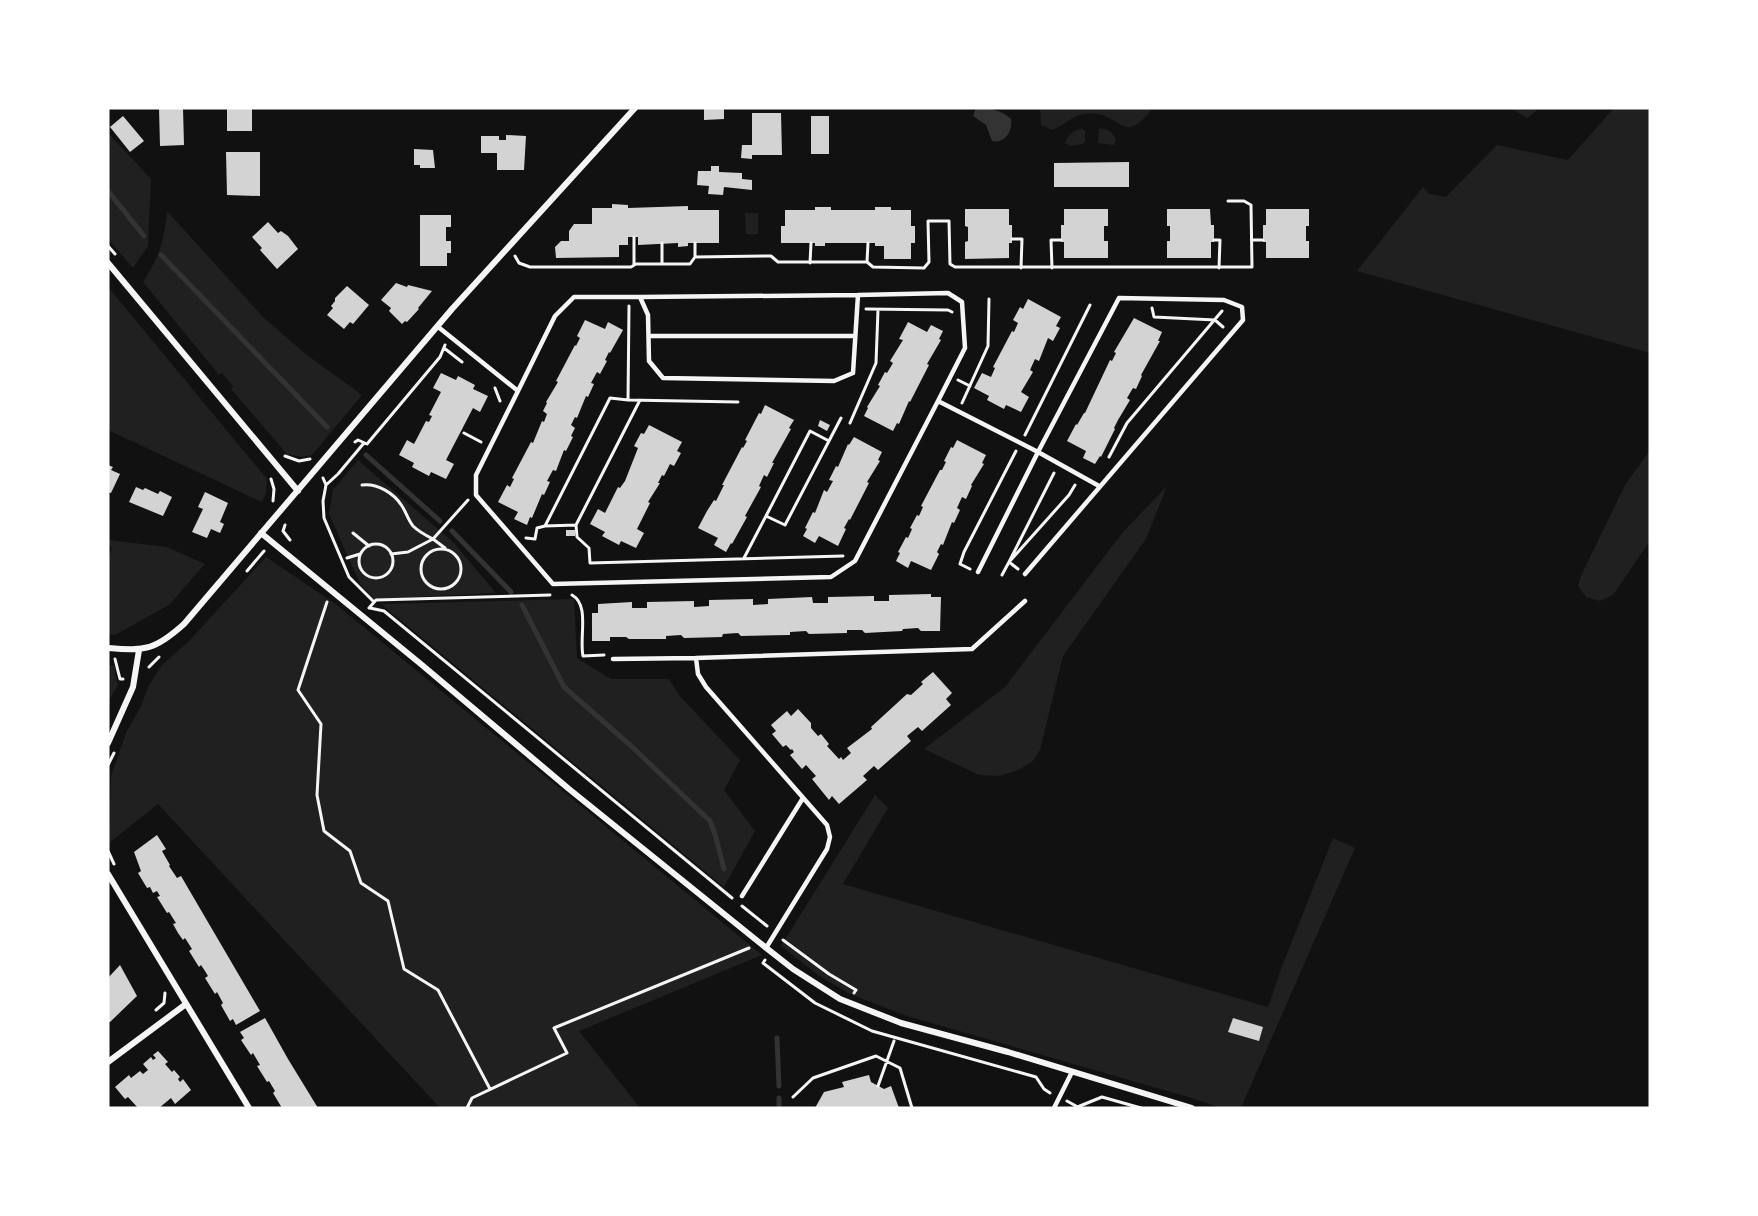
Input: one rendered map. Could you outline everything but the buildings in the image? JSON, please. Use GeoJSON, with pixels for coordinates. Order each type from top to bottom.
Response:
{"type":"FeatureCollection","features":[{"type":"Feature","properties":{"kind":"street"},"geometry":{"type":"LineString","coordinates":[[108,648],[139,650],[155,646],[184,624],[437,326],[635,108]]}},
{"type":"Feature","properties":{"kind":"street"},"geometry":{"type":"LineString","coordinates":[[108,263],[298,491]]}},
{"type":"Feature","properties":{"kind":"street"},"geometry":{"type":"LineString","coordinates":[[261,533],[569,789],[809,980],[849,1003],[901,1023],[1008,1052],[1192,1108]]}},
{"type":"Feature","properties":{"kind":"street"},"geometry":{"type":"LineString","coordinates":[[108,742],[133,687],[139,650]]}},
{"type":"Feature","properties":{"kind":"street"},"geometry":{"type":"LineString","coordinates":[[108,874],[249,1108]]}},
{"type":"Feature","properties":{"kind":"street"},"geometry":{"type":"LineString","coordinates":[[108,1062],[186,1004]]}},
{"type":"Feature","properties":{"kind":"lane"},"geometry":{"type":"LineString","coordinates":[[948,293],[962,302],[965,348],[855,561],[831,577],[554,584],[476,495],[476,475],[555,316],[574,297],[858,295],[948,293]]}},
{"type":"Feature","properties":{"kind":"lane"},"geometry":{"type":"LineString","coordinates":[[640,297],[648,315],[649,361],[663,378],[834,381],[853,373],[858,295]]}},
{"type":"Feature","properties":{"kind":"lane"},"geometry":{"type":"LineString","coordinates":[[978,572],[1033,461],[1119,298],[1224,300],[1242,307],[1243,320],[1025,574]]}},
{"type":"Feature","properties":{"kind":"lane"},"geometry":{"type":"LineString","coordinates":[[437,326],[518,391]]}},
{"type":"Feature","properties":{"kind":"lane"},"geometry":{"type":"LineString","coordinates":[[649,336],[855,336]]}},
{"type":"Feature","properties":{"kind":"lane"},"geometry":{"type":"LineString","coordinates":[[938,401],[1099,486]]}},
{"type":"Feature","properties":{"kind":"lane"},"geometry":{"type":"LineString","coordinates":[[613,659],[972,649],[1025,600]]}},
{"type":"Feature","properties":{"kind":"lane"},"geometry":{"type":"LineString","coordinates":[[696,658],[698,675],[706,687],[826,825],[831,837],[766,948]]}},
{"type":"Feature","properties":{"kind":"lane"},"geometry":{"type":"LineString","coordinates":[[742,896],[802,798]]}},
{"type":"Feature","properties":{"kind":"lane"},"geometry":{"type":"LineString","coordinates":[[1054,1108],[1072,1072]]}},
{"type":"Feature","properties":{"kind":"path"},"geometry":{"type":"LineString","coordinates":[[695,257],[771,256],[778,262],[867,262],[873,267],[924,268],[929,262],[928,221],[949,221],[950,264],[955,267],[1252,267],[1251,205],[1244,201],[1228,201]]}},
{"type":"Feature","properties":{"kind":"path"},"geometry":{"type":"LineString","coordinates":[[634,237],[634,265]]}},
{"type":"Feature","properties":{"kind":"path"},"geometry":{"type":"LineString","coordinates":[[1012,239],[1022,239],[1022,268]]}},
{"type":"Feature","properties":{"kind":"path"},"geometry":{"type":"LineString","coordinates":[[1052,268],[1051,240],[1061,240]]}},
{"type":"Feature","properties":{"kind":"path"},"geometry":{"type":"LineString","coordinates":[[1214,240],[1220,240],[1220,268]]}},
{"type":"Feature","properties":{"kind":"path"},"geometry":{"type":"LineString","coordinates":[[1252,240],[1263,240]]}},
{"type":"Feature","properties":{"kind":"path"},"geometry":{"type":"LineString","coordinates":[[662,243],[662,264]]}},
{"type":"Feature","properties":{"kind":"path"},"geometry":{"type":"LineString","coordinates":[[515,256],[519,263],[530,267],[690,264],[695,257],[695,243]]}},
{"type":"Feature","properties":{"kind":"path"},"geometry":{"type":"LineString","coordinates":[[810,262],[811,243]]}},
{"type":"Feature","properties":{"kind":"path"},"geometry":{"type":"LineString","coordinates":[[867,262],[868,243]]}},
{"type":"Feature","properties":{"kind":"path"},"geometry":{"type":"LineString","coordinates":[[958,412],[988,346],[989,299]]}},
{"type":"Feature","properties":{"kind":"path"},"geometry":{"type":"LineString","coordinates":[[1106,463],[1126,423],[1230,302]]}},
{"type":"Feature","properties":{"kind":"path"},"geometry":{"type":"LineString","coordinates":[[628,399],[629,305]]}},
{"type":"Feature","properties":{"kind":"path"},"geometry":{"type":"LineString","coordinates":[[1151,305],[1154,317],[1215,320],[1231,334]]}},
{"type":"Feature","properties":{"kind":"path"},"geometry":{"type":"LineString","coordinates":[[857,309],[948,310],[956,315]]}},
{"type":"Feature","properties":{"kind":"path"},"geometry":{"type":"LineString","coordinates":[[850,423],[876,363],[878,310]]}},
{"type":"Feature","properties":{"kind":"path"},"geometry":{"type":"LineString","coordinates":[[374,602],[349,576],[324,518],[323,501],[326,485],[364,443],[367,444],[440,357],[452,339]]}},
{"type":"Feature","properties":{"kind":"path"},"geometry":{"type":"LineString","coordinates":[[444,348],[470,368]]}},
{"type":"Feature","properties":{"kind":"path"},"geometry":{"type":"LineString","coordinates":[[488,382],[496,389],[501,404]]}},
{"type":"Feature","properties":{"kind":"path"},"geometry":{"type":"LineString","coordinates":[[545,526],[610,398],[738,402]]}},
{"type":"Feature","properties":{"kind":"path"},"geometry":{"type":"LineString","coordinates":[[640,400],[576,525],[577,537],[589,548],[590,563],[847,555]]}},
{"type":"Feature","properties":{"kind":"path"},"geometry":{"type":"LineString","coordinates":[[766,516],[785,525],[841,418]]}},
{"type":"Feature","properties":{"kind":"path"},"geometry":{"type":"LineString","coordinates":[[744,558],[810,431],[829,441]]}},
{"type":"Feature","properties":{"kind":"path"},"geometry":{"type":"LineString","coordinates":[[464,433],[481,442]]}},
{"type":"Feature","properties":{"kind":"path"},"geometry":{"type":"LineString","coordinates":[[478,448],[486,433]]}},
{"type":"Feature","properties":{"kind":"path"},"geometry":{"type":"LineString","coordinates":[[1025,433],[1043,442]]}},
{"type":"Feature","properties":{"kind":"path"},"geometry":{"type":"LineString","coordinates":[[351,444],[358,440],[364,443]]}},
{"type":"Feature","properties":{"kind":"path"},"geometry":{"type":"LineString","coordinates":[[1016,452],[1033,461]]}},
{"type":"Feature","properties":{"kind":"path"},"geometry":{"type":"LineString","coordinates":[[316,486],[335,463],[327,456]]}},
{"type":"Feature","properties":{"kind":"path"},"geometry":{"type":"LineString","coordinates":[[1002,575],[1054,472],[1062,476]]}},
{"type":"Feature","properties":{"kind":"path"},"geometry":{"type":"LineString","coordinates":[[267,473],[274,489],[273,503],[269,509]]}},
{"type":"Feature","properties":{"kind":"path"},"geometry":{"type":"LineString","coordinates":[[322,478],[326,485]]}},
{"type":"Feature","properties":{"kind":"path"},"geometry":{"type":"LineString","coordinates":[[1009,562],[1069,495],[1076,483],[1069,479]]}},
{"type":"Feature","properties":{"kind":"path"},"geometry":{"type":"LineString","coordinates":[[362,484],[384,489],[401,504],[411,524],[420,533],[433,539],[456,554],[462,563],[461,578],[452,588],[441,590],[429,586],[422,576],[421,566],[426,555],[436,549],[446,548]]}},
{"type":"Feature","properties":{"kind":"path"},"geometry":{"type":"LineString","coordinates":[[391,554],[408,552],[433,539],[464,502],[476,495]]}},
{"type":"Feature","properties":{"kind":"path"},"geometry":{"type":"LineString","coordinates":[[286,523],[283,531],[296,545]]}},
{"type":"Feature","properties":{"kind":"path"},"geometry":{"type":"LineString","coordinates":[[524,538],[535,539],[537,528],[545,526],[576,525]]}},
{"type":"Feature","properties":{"kind":"path"},"geometry":{"type":"LineString","coordinates":[[353,533],[369,546]]}},
{"type":"Feature","properties":{"kind":"path"},"geometry":{"type":"LineString","coordinates":[[347,558],[361,554],[369,546],[380,544],[388,549],[393,565],[383,577],[375,578],[366,575],[359,565],[361,554]]}},
{"type":"Feature","properties":{"kind":"path"},"geometry":{"type":"LineString","coordinates":[[1009,562],[1025,574]]}},
{"type":"Feature","properties":{"kind":"path"},"geometry":{"type":"LineString","coordinates":[[331,589],[298,690],[321,724],[317,795],[324,831],[350,851],[361,883],[388,901],[404,969],[438,990],[490,1089]]}},
{"type":"Feature","properties":{"kind":"path"},"geometry":{"type":"LineString","coordinates":[[558,594],[376,600],[369,608],[384,611],[776,933],[828,974],[856,990],[849,1003]]}},
{"type":"Feature","properties":{"kind":"path"},"geometry":{"type":"LineString","coordinates":[[569,594],[578,599],[582,606],[583,656],[610,655],[613,659]]}},
{"type":"Feature","properties":{"kind":"path"},"geometry":{"type":"LineString","coordinates":[[108,658],[115,658],[120,679]]}},
{"type":"Feature","properties":{"kind":"path"},"geometry":{"type":"LineString","coordinates":[[467,1108],[472,1098],[567,1053],[554,1028],[760,943]]}},
{"type":"Feature","properties":{"kind":"path"},"geometry":{"type":"LineString","coordinates":[[156,1011],[166,998],[164,990]]}},
{"type":"Feature","properties":{"kind":"path"},"geometry":{"type":"LineString","coordinates":[[878,1086],[894,1041]]}},
{"type":"Feature","properties":{"kind":"path"},"geometry":{"type":"LineString","coordinates":[[794,1096],[813,1078],[876,1056],[900,1068],[912,1108]]}},
{"type":"Feature","properties":{"kind":"path"},"geometry":{"type":"LineString","coordinates":[[1075,1108],[1102,1096],[1141,1108]]}},
{"type":"Feature","properties":{"kind":"shaded area"},"geometry":{"type":"Polygon","coordinates":[[[976,108],[995,110],[1011,119],[1011,128],[1004,139],[992,141],[986,125],[973,116],[976,108]]]}},
{"type":"Feature","properties":{"kind":"shaded area"},"geometry":{"type":"Polygon","coordinates":[[[1040,108],[1153,108],[1134,126],[1127,127],[1097,114],[1085,114],[1076,116],[1052,130],[1041,125],[1040,108]]]}},
{"type":"Feature","properties":{"kind":"shaded area"},"geometry":{"type":"Polygon","coordinates":[[[1510,108],[1539,108],[1528,118],[1510,108]]]}},
{"type":"Feature","properties":{"kind":"shaded area"},"geometry":{"type":"Polygon","coordinates":[[[1614,108],[1650,108],[1650,353],[1357,271],[1423,187],[1429,194],[1446,197],[1497,145],[1568,160],[1614,108]]]}},
{"type":"Feature","properties":{"kind":"shaded area"},"geometry":{"type":"Polygon","coordinates":[[[1082,129],[1085,131],[1083,144],[1071,146],[1065,143],[1071,133],[1082,129]]]}},
{"type":"Feature","properties":{"kind":"shaded area"},"geometry":{"type":"Polygon","coordinates":[[[1099,129],[1105,129],[1111,133],[1116,139],[1114,145],[1098,143],[1099,129]]]}},
{"type":"Feature","properties":{"kind":"shaded area"},"geometry":{"type":"Polygon","coordinates":[[[108,133],[151,179],[148,246],[133,268],[108,239],[108,133]]]}},
{"type":"Feature","properties":{"kind":"shaded area"},"geometry":{"type":"Polygon","coordinates":[[[167,211],[264,318],[307,355],[362,395],[312,455],[302,457],[287,454],[231,389],[233,386],[222,373],[219,375],[143,282],[160,248],[167,211]]]}},
{"type":"Feature","properties":{"kind":"shaded area"},"geometry":{"type":"Polygon","coordinates":[[[745,213],[758,213],[758,234],[746,234],[745,213]]]}},
{"type":"Feature","properties":{"kind":"shaded area"},"geometry":{"type":"Polygon","coordinates":[[[108,287],[267,479],[266,493],[262,502],[108,430],[108,287]]]}},
{"type":"Feature","properties":{"kind":"shaded area"},"geometry":{"type":"Polygon","coordinates":[[[1650,450],[1650,541],[1613,595],[1600,601],[1586,597],[1578,586],[1580,578],[1625,485],[1650,450]]]}},
{"type":"Feature","properties":{"kind":"shaded area"},"geometry":{"type":"Polygon","coordinates":[[[358,460],[454,543],[496,593],[374,599],[360,584],[329,514],[333,490],[358,460]]]}},
{"type":"Feature","properties":{"kind":"shaded area"},"geometry":{"type":"Polygon","coordinates":[[[1167,486],[1146,539],[1063,656],[1040,750],[1032,762],[1016,771],[999,776],[979,775],[924,749],[1005,687],[1123,532],[1167,486]]]}},
{"type":"Feature","properties":{"kind":"shaded area"},"geometry":{"type":"Polygon","coordinates":[[[108,540],[167,547],[205,564],[169,605],[115,635],[108,634],[108,558],[112,549],[108,540]]]}},
{"type":"Feature","properties":{"kind":"shaded area"},"geometry":{"type":"Polygon","coordinates":[[[266,557],[337,605],[762,955],[579,1031],[640,1108],[440,1108],[158,804],[109,843],[111,776],[126,733],[141,706],[149,685],[162,665],[189,641],[266,557]]]}},
{"type":"Feature","properties":{"kind":"shaded area"},"geometry":{"type":"Polygon","coordinates":[[[574,599],[577,658],[611,679],[669,679],[679,695],[740,760],[724,790],[755,831],[724,887],[381,604],[574,599]]]}},
{"type":"Feature","properties":{"kind":"shaded area"},"geometry":{"type":"Polygon","coordinates":[[[108,665],[115,666],[118,685],[108,702],[108,665]]]}},
{"type":"Feature","properties":{"kind":"shaded area"},"geometry":{"type":"Polygon","coordinates":[[[875,795],[888,808],[843,884],[1268,1007],[1333,838],[1355,848],[1241,1108],[1221,1108],[907,1016],[850,994],[818,975],[781,946],[875,795]]]}},
{"type":"Feature","properties":{"kind":"waterway"},"geometry":{"type":"LineString","coordinates":[[108,191],[144,236]]}},
{"type":"Feature","properties":{"kind":"waterway"},"geometry":{"type":"LineString","coordinates":[[161,255],[327,427]]}},
{"type":"Feature","properties":{"kind":"waterway"},"geometry":{"type":"LineString","coordinates":[[366,455],[440,521]]}},
{"type":"Feature","properties":{"kind":"waterway"},"geometry":{"type":"LineString","coordinates":[[452,531],[511,592]]}},
{"type":"Feature","properties":{"kind":"waterway"},"geometry":{"type":"LineString","coordinates":[[522,605],[564,687],[630,745],[710,821],[724,869]]}},
{"type":"Feature","properties":{"kind":"waterway"},"geometry":{"type":"LineString","coordinates":[[777,1038],[779,1086]]}},
{"type":"Feature","properties":{"kind":"waterway"},"geometry":{"type":"LineString","coordinates":[[779,1098],[779,1108]]}}]}
